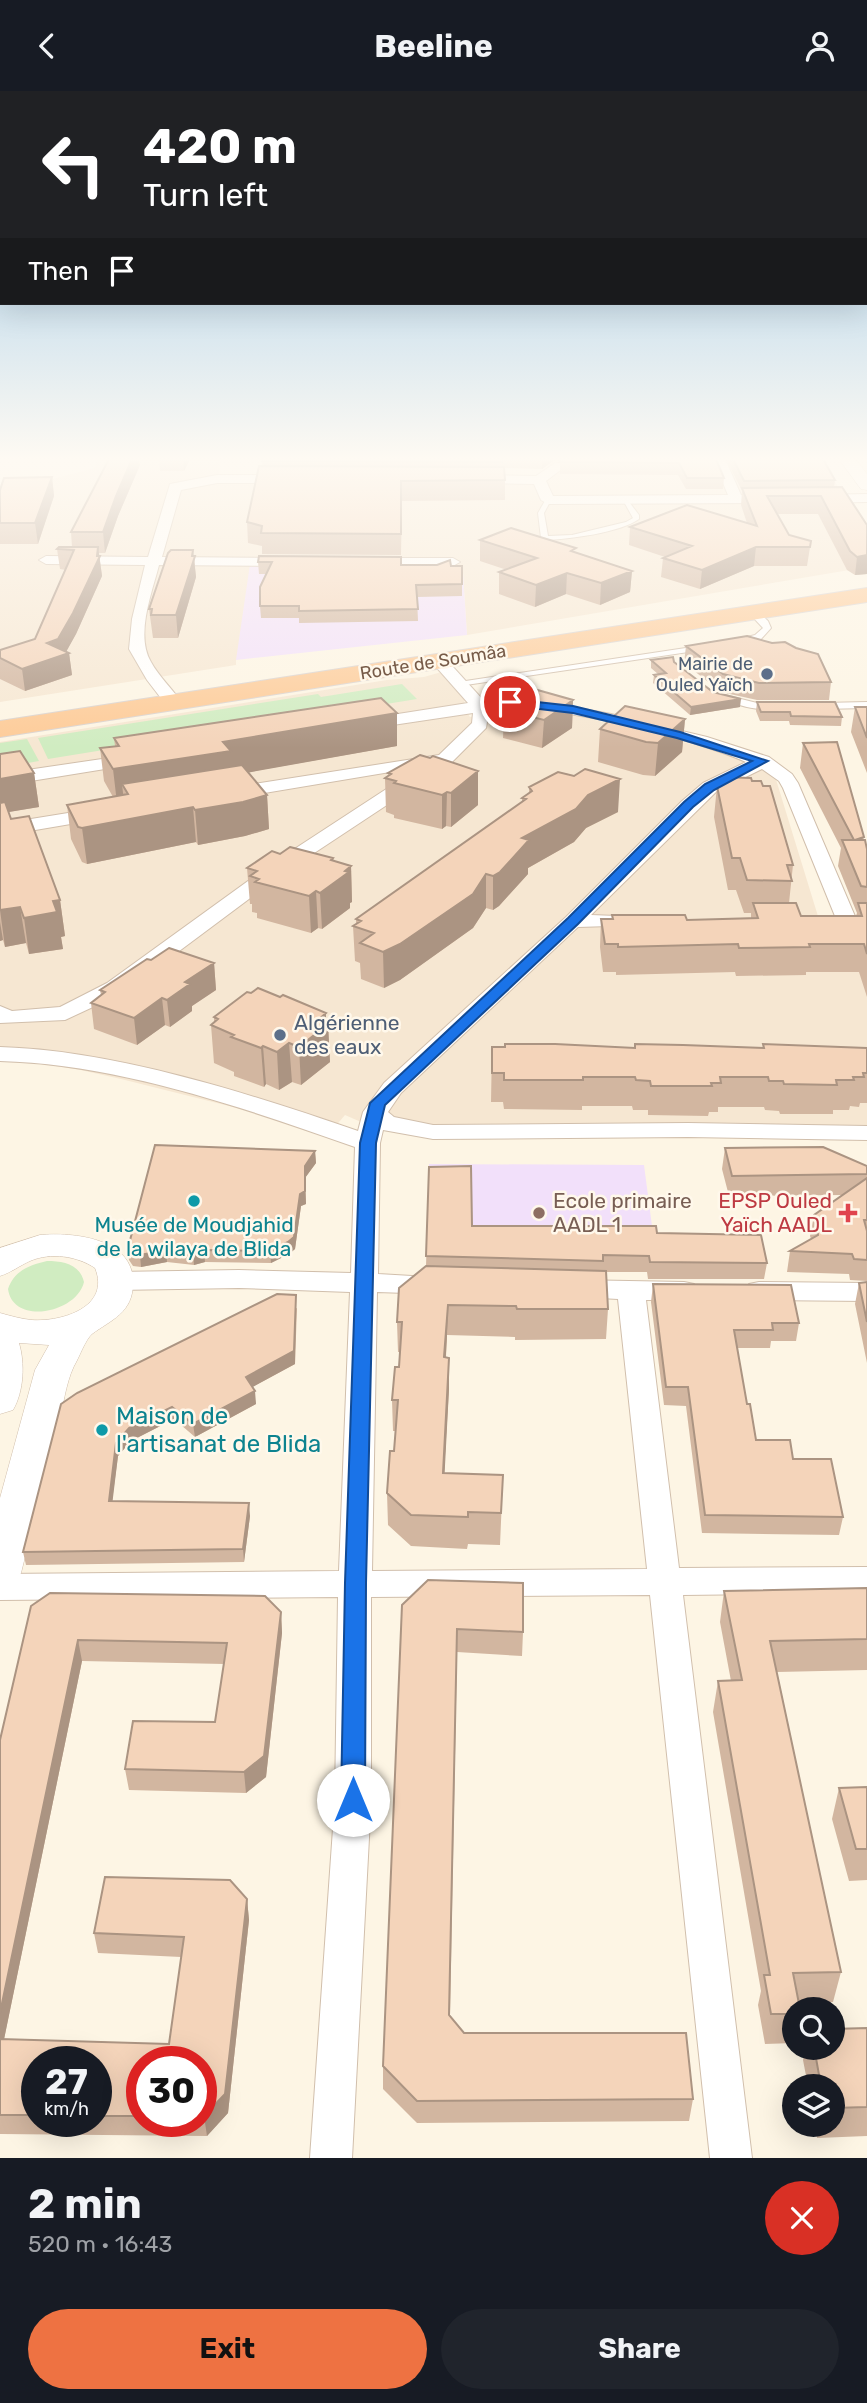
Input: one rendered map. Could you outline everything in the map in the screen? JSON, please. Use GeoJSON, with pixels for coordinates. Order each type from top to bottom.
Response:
{"type":"FeatureCollection","features":[{"type":"Feature","properties":{"kind":"highway","name":"Route de Soumâa"},"geometry":{"type":"LineString","coordinates":[[0,729],[169,696],[867,582]]}},
{"type":"Feature","properties":{"kind":"highway","name":"Route de Soumâa"},"geometry":{"type":"LineString","coordinates":[[0,716],[438,660],[867,595]]}},
{"type":"Feature","properties":{"kind":"highway"},"geometry":{"type":"LineString","coordinates":[[798,605],[867,614]]}},
{"type":"Feature","properties":{"kind":"street"},"geometry":{"type":"LineString","coordinates":[[156,555],[141,613],[136,647],[141,660],[169,696]]}},
{"type":"Feature","properties":{"kind":"street"},"geometry":{"type":"LineString","coordinates":[[46,560],[303,562]]}},
{"type":"Feature","properties":{"kind":"street"},"geometry":{"type":"LineString","coordinates":[[358,562],[453,562]]}},
{"type":"Feature","properties":{"kind":"street"},"geometry":{"type":"LineString","coordinates":[[0,1013],[7,1018],[65,1013],[116,988],[277,869],[446,758],[480,724],[482,714],[480,707],[438,660]]}},
{"type":"Feature","properties":{"kind":"street"},"geometry":{"type":"LineString","coordinates":[[345,727],[510,702],[573,710],[680,735],[763,761],[787,778],[857,922],[819,921]]}},
{"type":"Feature","properties":{"kind":"street"},"geometry":{"type":"LineString","coordinates":[[0,780],[156,756]]}},
{"type":"Feature","properties":{"kind":"street"},"geometry":{"type":"LineString","coordinates":[[216,795],[446,758]]}},
{"type":"Feature","properties":{"kind":"street"},"geometry":{"type":"LineString","coordinates":[[331,2158],[353,1800],[355,1583],[368,1143],[375,1112],[385,1094],[573,921],[689,804],[710,787],[763,761]]}},
{"type":"Feature","properties":{"kind":"street"},"geometry":{"type":"LineString","coordinates":[[0,830],[122,810]]}},
{"type":"Feature","properties":{"kind":"street"},"geometry":{"type":"LineString","coordinates":[[573,921],[655,921]]}},
{"type":"Feature","properties":{"kind":"street"},"geometry":{"type":"LineString","coordinates":[[0,1054],[28,1054],[86,1062],[179,1082],[274,1110],[368,1143]]}},
{"type":"Feature","properties":{"kind":"street"},"geometry":{"type":"LineString","coordinates":[[375,1112],[386,1123],[433,1132],[688,1130],[867,1133]]}},
{"type":"Feature","properties":{"kind":"street"},"geometry":{"type":"LineString","coordinates":[[0,1325],[12,1331],[33,1334],[78,1326],[106,1306],[117,1281],[108,1263],[89,1250],[52,1245],[9,1251]]}},
{"type":"Feature","properties":{"kind":"street"},"geometry":{"type":"LineString","coordinates":[[117,1281],[226,1279],[458,1286]]}},
{"type":"Feature","properties":{"kind":"street"},"geometry":{"type":"LineString","coordinates":[[551,1288],[867,1292]]}},
{"type":"Feature","properties":{"kind":"street"},"geometry":{"type":"LineString","coordinates":[[631,1290],[732,2158]]}},
{"type":"Feature","properties":{"kind":"street"},"geometry":{"type":"LineString","coordinates":[[0,1573],[54,1370],[78,1326]]}},
{"type":"Feature","properties":{"kind":"street"},"geometry":{"type":"LineString","coordinates":[[0,1339],[5,1357],[0,1400]]}},
{"type":"Feature","properties":{"kind":"street"},"geometry":{"type":"LineString","coordinates":[[0,1587],[867,1580]]}},
{"type":"Feature","properties":{"kind":"lane"},"geometry":{"type":"LineString","coordinates":[[723,644],[749,640],[765,633],[765,623],[753,612]]}},
{"type":"Feature","properties":{"kind":"lane"},"geometry":{"type":"LineString","coordinates":[[459,684],[710,646]]}},
{"type":"Feature","properties":{"kind":"lane"},"geometry":{"type":"LineString","coordinates":[[716,696],[757,706],[785,706]]}},
{"type":"Feature","properties":{"kind":"lane"},"geometry":{"type":"LineString","coordinates":[[812,706],[867,705]]}},
{"type":"Feature","properties":{"kind":"shaded area"},"geometry":{"type":"Polygon","coordinates":[[[0,555],[867,555],[867,567],[467,635],[463,573],[236,660],[236,665],[0,702],[0,555]]]}},
{"type":"Feature","properties":{"kind":"shaded area"},"geometry":{"type":"Polygon","coordinates":[[[250,564],[439,564],[463,573],[467,635],[236,660],[250,564]]]}},
{"type":"Feature","properties":{"kind":"shaded area"},"geometry":{"type":"Polygon","coordinates":[[[445,671],[465,692],[464,708],[470,717],[522,707],[567,713],[734,755],[774,773],[821,926],[867,926],[867,1138],[431,1137],[377,1129],[345,1115],[328,1135],[277,1118],[121,1079],[76,1069],[0,1058],[0,742],[387,680],[424,677],[445,671]]]}},
{"type":"Feature","properties":{"kind":"shaded area","name":"Ecole primaire AADL 1"},"geometry":{"type":"Polygon","coordinates":[[[429,1164],[644,1165],[658,1272],[427,1271],[429,1164]]]}},
{"type":"Feature","properties":{"kind":"green space"},"geometry":{"type":"Polygon","coordinates":[[[402,684],[417,699],[48,759],[38,738],[318,694],[321,697],[402,684]]]}},
{"type":"Feature","properties":{"kind":"green space"},"geometry":{"type":"Polygon","coordinates":[[[27,739],[39,761],[0,768],[0,743],[27,739]]]}},
{"type":"Feature","properties":{"kind":"green space"},"geometry":{"type":"Polygon","coordinates":[[[47,1261],[65,1263],[79,1271],[84,1282],[79,1293],[58,1308],[32,1311],[21,1308],[12,1301],[8,1289],[11,1283],[23,1270],[47,1261]]]}},
{"type":"Feature","properties":{"kind":"building"},"geometry":{"type":"Polygon","coordinates":[[[72,555],[100,556],[58,639],[47,643],[69,653],[22,669],[0,658],[0,650],[35,639],[72,555]]]}},
{"type":"Feature","properties":{"kind":"building"},"geometry":{"type":"Polygon","coordinates":[[[167,555],[195,556],[176,615],[151,615],[152,609],[149,609],[167,555]]]}},
{"type":"Feature","properties":{"kind":"building"},"geometry":{"type":"Polygon","coordinates":[[[529,555],[585,555],[632,571],[601,583],[567,573],[536,585],[499,572],[537,558],[529,555]]]}},
{"type":"Feature","properties":{"kind":"building"},"geometry":{"type":"Polygon","coordinates":[[[669,555],[736,555],[702,570],[663,558],[669,555]]]}},
{"type":"Feature","properties":{"kind":"building"},"geometry":{"type":"Polygon","coordinates":[[[259,556],[401,557],[401,565],[437,565],[450,560],[451,566],[462,566],[462,584],[416,585],[418,609],[299,611],[299,606],[260,606],[260,587],[272,562],[258,562],[259,556]]]}},
{"type":"Feature","properties":{"kind":"building"},"geometry":{"type":"Polygon","coordinates":[[[747,636],[772,643],[785,642],[818,654],[831,682],[759,683],[723,674],[686,646],[747,636]]]}},
{"type":"Feature","properties":{"kind":"building"},"geometry":{"type":"Polygon","coordinates":[[[673,657],[674,662],[713,692],[741,699],[691,707],[654,675],[666,673],[651,660],[673,657]]]}},
{"type":"Feature","properties":{"kind":"building"},"geometry":{"type":"Polygon","coordinates":[[[534,689],[573,700],[544,720],[504,710],[534,689]]]}},
{"type":"Feature","properties":{"kind":"building"},"geometry":{"type":"Polygon","coordinates":[[[381,698],[397,713],[223,742],[231,751],[113,769],[100,748],[119,746],[114,738],[381,698]]]}},
{"type":"Feature","properties":{"kind":"building"},"geometry":{"type":"Polygon","coordinates":[[[757,702],[835,702],[842,717],[791,716],[790,712],[761,712],[757,702]]]}},
{"type":"Feature","properties":{"kind":"building"},"geometry":{"type":"Polygon","coordinates":[[[625,706],[685,719],[658,743],[600,729],[625,706]]]}},
{"type":"Feature","properties":{"kind":"building"},"geometry":{"type":"Polygon","coordinates":[[[855,707],[867,707],[867,738],[855,707]]]}},
{"type":"Feature","properties":{"kind":"building"},"geometry":{"type":"Polygon","coordinates":[[[837,742],[864,837],[855,840],[865,840],[867,849],[867,887],[861,886],[842,840],[854,840],[803,743],[837,742]]]}},
{"type":"Feature","properties":{"kind":"building"},"geometry":{"type":"Polygon","coordinates":[[[20,751],[34,773],[0,779],[0,754],[20,751]]]}},
{"type":"Feature","properties":{"kind":"building"},"geometry":{"type":"Polygon","coordinates":[[[420,755],[430,758],[433,756],[478,771],[451,793],[442,795],[394,783],[396,781],[385,778],[391,774],[388,773],[420,755]]]}},
{"type":"Feature","properties":{"kind":"building"},"geometry":{"type":"Polygon","coordinates":[[[242,765],[267,795],[243,802],[195,810],[193,807],[82,828],[78,827],[67,805],[128,794],[122,784],[242,765]]]}},
{"type":"Feature","properties":{"kind":"building"},"geometry":{"type":"Polygon","coordinates":[[[585,769],[620,779],[588,795],[576,809],[522,838],[529,840],[500,872],[493,876],[486,874],[473,894],[400,944],[383,952],[360,943],[374,933],[353,926],[361,921],[356,919],[526,799],[522,798],[532,791],[529,787],[558,772],[574,776],[585,769]]]}},
{"type":"Feature","properties":{"kind":"building"},"geometry":{"type":"Polygon","coordinates":[[[720,777],[751,778],[752,781],[761,781],[763,786],[770,786],[793,865],[787,865],[792,881],[747,880],[740,858],[732,858],[717,786],[721,786],[720,777]]]}},
{"type":"Feature","properties":{"kind":"building"},"geometry":{"type":"Polygon","coordinates":[[[5,802],[11,819],[29,816],[60,900],[53,901],[57,912],[24,918],[20,907],[0,910],[0,803],[5,802]]]}},
{"type":"Feature","properties":{"kind":"building"},"geometry":{"type":"Polygon","coordinates":[[[290,847],[333,858],[331,860],[351,866],[345,871],[349,872],[320,893],[316,891],[309,896],[255,882],[259,879],[250,876],[257,871],[247,868],[272,851],[280,854],[290,847]]]}},
{"type":"Feature","properties":{"kind":"building"},"geometry":{"type":"Polygon","coordinates":[[[753,903],[796,903],[801,916],[862,916],[858,903],[867,903],[867,954],[864,944],[739,948],[738,944],[618,947],[618,944],[605,944],[601,919],[613,919],[612,915],[685,915],[687,920],[758,918],[753,903]]]}},
{"type":"Feature","properties":{"kind":"building"},"geometry":{"type":"Polygon","coordinates":[[[169,948],[214,963],[185,982],[190,984],[167,1000],[162,998],[134,1018],[91,1003],[105,992],[100,990],[169,948]]]}},
{"type":"Feature","properties":{"kind":"building"},"geometry":{"type":"Polygon","coordinates":[[[258,988],[326,1013],[318,1020],[328,1024],[299,1047],[289,1043],[277,1052],[231,1037],[234,1035],[211,1025],[218,1019],[214,1017],[247,992],[251,993],[258,988]]]}},
{"type":"Feature","properties":{"kind":"building"},"geometry":{"type":"Polygon","coordinates":[[[505,1044],[764,1048],[763,1044],[867,1048],[867,1073],[863,1073],[864,1077],[853,1077],[854,1080],[836,1080],[837,1085],[784,1084],[783,1081],[769,1081],[768,1077],[720,1077],[721,1083],[711,1083],[712,1086],[651,1086],[650,1081],[636,1080],[635,1077],[504,1080],[504,1073],[492,1073],[492,1047],[505,1047],[505,1044]]]}},
{"type":"Feature","properties":{"kind":"building"},"geometry":{"type":"Polygon","coordinates":[[[155,1145],[315,1151],[305,1166],[305,1191],[300,1194],[294,1237],[270,1251],[204,1250],[193,1253],[166,1250],[131,1254],[128,1248],[155,1145]]]}},
{"type":"Feature","properties":{"kind":"building"},"geometry":{"type":"Polygon","coordinates":[[[823,1147],[867,1166],[867,1174],[732,1176],[725,1148],[823,1147]]]}},
{"type":"Feature","properties":{"kind":"building"},"geometry":{"type":"Polygon","coordinates":[[[471,1166],[472,1226],[656,1226],[657,1233],[761,1235],[767,1263],[650,1262],[649,1256],[603,1255],[603,1261],[426,1256],[429,1167],[471,1166]]]}},
{"type":"Feature","properties":{"kind":"building"},"geometry":{"type":"Polygon","coordinates":[[[867,1178],[867,1220],[864,1220],[867,1231],[867,1260],[854,1259],[852,1254],[790,1251],[818,1235],[814,1215],[867,1178]]]}},
{"type":"Feature","properties":{"kind":"building"},"geometry":{"type":"Polygon","coordinates":[[[426,1266],[606,1271],[608,1309],[517,1309],[516,1306],[448,1305],[444,1357],[449,1358],[443,1473],[503,1475],[501,1513],[468,1512],[468,1517],[411,1515],[387,1493],[398,1400],[392,1400],[395,1367],[399,1367],[402,1322],[397,1322],[399,1288],[426,1266]]]}},
{"type":"Feature","properties":{"kind":"building"},"geometry":{"type":"Polygon","coordinates":[[[867,1282],[867,1322],[859,1283],[867,1282]]]}},
{"type":"Feature","properties":{"kind":"building"},"geometry":{"type":"Polygon","coordinates":[[[653,1284],[791,1285],[799,1323],[772,1323],[773,1330],[734,1330],[747,1404],[750,1404],[756,1440],[790,1440],[793,1459],[831,1459],[843,1517],[705,1515],[688,1387],[666,1387],[653,1284]]]}},
{"type":"Feature","properties":{"kind":"building","name":"Maison de l'artisanat de Blida"},"geometry":{"type":"Polygon","coordinates":[[[277,1294],[296,1295],[294,1351],[246,1377],[255,1391],[193,1424],[172,1407],[129,1428],[116,1443],[109,1501],[249,1503],[243,1549],[23,1552],[61,1404],[77,1393],[277,1294]]]}},
{"type":"Feature","properties":{"kind":"building"},"geometry":{"type":"Polygon","coordinates":[[[428,1580],[523,1583],[523,1632],[457,1629],[449,2015],[464,2033],[686,2033],[693,2099],[417,2101],[383,2066],[402,1605],[428,1580]]]}},
{"type":"Feature","properties":{"kind":"building"},"geometry":{"type":"Polygon","coordinates":[[[867,1588],[867,1639],[770,1641],[841,1972],[793,1973],[798,1997],[782,1997],[782,2014],[771,2014],[764,1975],[770,1975],[718,1681],[742,1680],[724,1591],[867,1588]]]}},
{"type":"Feature","properties":{"kind":"building"},"geometry":{"type":"Polygon","coordinates":[[[50,1593],[265,1596],[281,1612],[264,1756],[244,1772],[125,1769],[133,1721],[215,1722],[227,1643],[78,1640],[0,2013],[0,1740],[31,1606],[50,1593]]]}},
{"type":"Feature","properties":{"kind":"building"},"geometry":{"type":"Polygon","coordinates":[[[867,1787],[867,1849],[856,1849],[839,1788],[867,1787]]]}},
{"type":"Feature","properties":{"kind":"building"},"geometry":{"type":"Polygon","coordinates":[[[105,1877],[230,1880],[247,1899],[225,2094],[217,2102],[217,2046],[126,2046],[126,2116],[112,2116],[112,2046],[21,2046],[21,2115],[0,2115],[0,2039],[169,2044],[184,1937],[94,1933],[105,1877]]]}},
{"type":"Feature","properties":{"kind":"building"},"geometry":{"type":"Polygon","coordinates":[[[867,2028],[867,2107],[845,2108],[845,2074],[819,2074],[816,2060],[845,2060],[845,2029],[867,2028]]]}},
{"type":"Feature","properties":{"kind":"place","name":"Mairie de Ouled Yaïch"},"geometry":{"type":"Point","coordinates":[767,674]}},
{"type":"Feature","properties":{"kind":"place","name":"Algérienne des eaux"},"geometry":{"type":"Point","coordinates":[280,1035]}},
{"type":"Feature","properties":{"kind":"place","name":"Musée de Moudjahid de la wilaya de Blida"},"geometry":{"type":"Point","coordinates":[194,1201]}},
{"type":"Feature","properties":{"kind":"place","name":"Ecole primaire AADL 1"},"geometry":{"type":"Point","coordinates":[539,1213]}},
{"type":"Feature","properties":{"kind":"place","name":"EPSP Ouled Yaïch AADL"},"geometry":{"type":"Point","coordinates":[848,1213]}},
{"type":"Feature","properties":{"kind":"place","name":"Maison de l'artisanat de Blida"},"geometry":{"type":"Point","coordinates":[102,1430]}},
{"type":"Feature","properties":{"kind":"route"},"geometry":{"type":"LineString","coordinates":[[353,1800],[355,1583],[368,1143],[378,1103],[573,921],[689,804],[725,778],[763,761],[680,735],[573,710],[510,702]]}}]}
